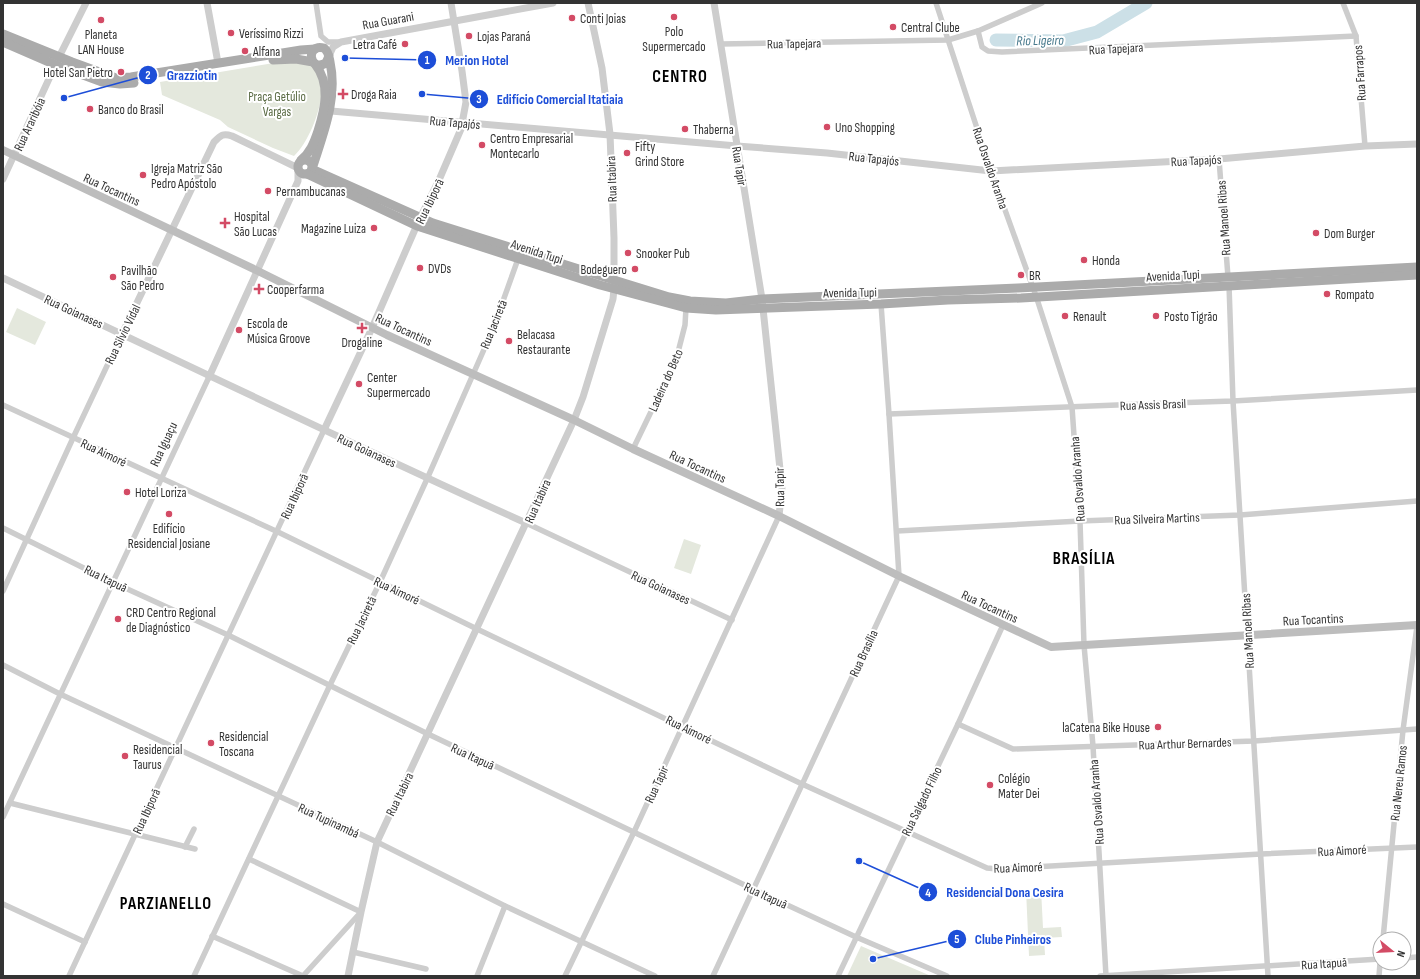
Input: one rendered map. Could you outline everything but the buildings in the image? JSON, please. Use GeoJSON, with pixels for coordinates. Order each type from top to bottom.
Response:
{"type":"FeatureCollection","features":[{"type":"Feature","properties":{"kind":"main road"},"geometry":{"type":"LineString","coordinates":[[3,34],[102,82],[120,84],[283,59],[299,59],[318,65],[324,64],[328,61],[329,56]]}},
{"type":"Feature","properties":{"kind":"main road"},"geometry":{"type":"LineString","coordinates":[[3,42],[42,59],[58,61],[116,78],[131,77],[301,50],[324,48],[329,56],[333,91],[330,111],[310,171]]}},
{"type":"Feature","properties":{"kind":"main road"},"geometry":{"type":"LineString","coordinates":[[314,63],[311,56],[313,51],[316,49]]}},
{"type":"Feature","properties":{"kind":"main road","name":"Rua Iguaçu"},"geometry":{"type":"LineString","coordinates":[[299,164],[307,156],[311,148],[326,102],[323,77],[314,63]]}},
{"type":"Feature","properties":{"kind":"main road","name":"Rua Tocantins"},"geometry":{"type":"LineString","coordinates":[[3,150],[258,271],[372,328],[779,516],[899,576],[1051,647],[1417,626]]}},
{"type":"Feature","properties":{"kind":"main road"},"geometry":{"type":"LineString","coordinates":[[308,160],[312,163],[310,171],[301,173],[299,164],[308,160]]}},
{"type":"Feature","properties":{"kind":"main road","name":"Avenida Tupi"},"geometry":{"type":"LineString","coordinates":[[310,171],[418,222],[518,259],[614,285],[690,301],[762,304],[881,304],[1036,296],[1417,267]]}},
{"type":"Feature","properties":{"kind":"main road","name":"Avenida Tupi"},"geometry":{"type":"LineString","coordinates":[[418,222],[686,308],[716,310],[762,304],[1031,287],[1417,275]]}},
{"type":"Feature","properties":{"kind":"street","name":"Rua Araribóia"},"geometry":{"type":"LineString","coordinates":[[3,180],[86,3]]}},
{"type":"Feature","properties":{"kind":"street"},"geometry":{"type":"LineString","coordinates":[[207,3],[218,63]]}},
{"type":"Feature","properties":{"kind":"street"},"geometry":{"type":"LineString","coordinates":[[316,3],[321,36],[319,45],[316,49]]}},
{"type":"Feature","properties":{"kind":"street","name":"Rua Ibiporã"},"geometry":{"type":"LineString","coordinates":[[69,976],[278,532],[372,328],[418,222],[439,180],[461,129],[466,102],[451,3]]}},
{"type":"Feature","properties":{"kind":"street","name":"Rua Guarani"},"geometry":{"type":"LineString","coordinates":[[342,42],[553,3]]}},
{"type":"Feature","properties":{"kind":"street","name":"Rua Itabira"},"geometry":{"type":"LineString","coordinates":[[348,976],[377,842],[574,420],[585,390],[613,299],[614,238],[610,134],[602,68],[588,3]]}},
{"type":"Feature","properties":{"kind":"street","name":"Rua Tapir"},"geometry":{"type":"LineString","coordinates":[[565,976],[634,832],[779,516],[782,488],[762,304],[714,3]]}},
{"type":"Feature","properties":{"kind":"street","name":"Rua Osvaldo Aranha"},"geometry":{"type":"LineString","coordinates":[[936,3],[991,171],[1031,287],[1036,296],[1072,407],[1080,521],[1084,644],[1093,746],[1106,976]]}},
{"type":"Feature","properties":{"kind":"street"},"geometry":{"type":"LineString","coordinates":[[978,31],[1042,3]]}},
{"type":"Feature","properties":{"kind":"street","name":"Rua Farrapos"},"geometry":{"type":"LineString","coordinates":[[1343,3],[1356,36],[1364,146]]}},
{"type":"Feature","properties":{"kind":"street","name":"Rua Tapejara"},"geometry":{"type":"LineString","coordinates":[[721,44],[948,40],[978,31],[982,47],[988,51],[1002,52],[1356,36]]}},
{"type":"Feature","properties":{"kind":"street"},"geometry":{"type":"LineString","coordinates":[[321,36],[328,42],[342,42]]}},
{"type":"Feature","properties":{"kind":"street"},"geometry":{"type":"LineString","coordinates":[[329,56],[333,47],[342,42]]}},
{"type":"Feature","properties":{"kind":"street","name":"Rua Tapajós"},"geometry":{"type":"LineString","coordinates":[[330,111],[827,153],[991,171],[1219,158],[1364,146],[1417,144]]}},
{"type":"Feature","properties":{"kind":"street","name":"Rua Silvio Vidal"},"geometry":{"type":"LineString","coordinates":[[3,591],[73,438],[214,142],[221,135],[225,134],[299,164]]}},
{"type":"Feature","properties":{"kind":"street","name":"Rua Manoel Ribas"},"geometry":{"type":"LineString","coordinates":[[1219,158],[1228,281],[1233,401],[1268,976]]}},
{"type":"Feature","properties":{"kind":"street","name":"Rua Iguaçu"},"geometry":{"type":"LineString","coordinates":[[3,817],[258,271],[298,181],[299,164]]}},
{"type":"Feature","properties":{"kind":"street","name":"Rua Jaciretã"},"geometry":{"type":"LineString","coordinates":[[194,976],[330,685],[380,582],[427,478],[493,329],[518,259]]}},
{"type":"Feature","properties":{"kind":"street","name":"Rua Goianases"},"geometry":{"type":"LineString","coordinates":[[3,278],[324,430],[732,620]]}},
{"type":"Feature","properties":{"kind":"street","name":"Rua Brasília"},"geometry":{"type":"LineString","coordinates":[[713,976],[899,576],[881,304]]}},
{"type":"Feature","properties":{"kind":"street","name":"Ladeira do Beto"},"geometry":{"type":"LineString","coordinates":[[633,449],[676,360],[685,325],[686,308]]}},
{"type":"Feature","properties":{"kind":"street","name":"Rua Assis Brasil"},"geometry":{"type":"LineString","coordinates":[[889,414],[1233,401],[1417,390]]}},
{"type":"Feature","properties":{"kind":"street","name":"Rua Aimoré"},"geometry":{"type":"LineString","coordinates":[[3,405],[278,532],[802,784],[987,868],[997,869],[1100,862],[1391,847],[1417,847]]}},
{"type":"Feature","properties":{"kind":"street","name":"Rua Silveira Martins"},"geometry":{"type":"LineString","coordinates":[[897,531],[1240,514],[1417,501]]}},
{"type":"Feature","properties":{"kind":"street","name":"Rua Itapuã"},"geometry":{"type":"LineString","coordinates":[[3,528],[112,582],[228,636],[428,734],[753,889],[856,937],[947,976]]}},
{"type":"Feature","properties":{"kind":"street","name":"Rua Salgado Filho"},"geometry":{"type":"LineString","coordinates":[[838,976],[958,724],[1003,625]]}},
{"type":"Feature","properties":{"kind":"street","name":"Rua Nereu Ramos"},"geometry":{"type":"LineString","coordinates":[[1384,931],[1403,730],[1417,626]]}},
{"type":"Feature","properties":{"kind":"street","name":"Rua Tupinambá"},"geometry":{"type":"LineString","coordinates":[[3,665],[175,749],[377,842],[505,906],[582,941],[643,973],[655,976]]}},
{"type":"Feature","properties":{"kind":"street","name":"Rua Arthur Bernardes"},"geometry":{"type":"LineString","coordinates":[[958,724],[1013,749],[1254,740],[1417,729]]}},
{"type":"Feature","properties":{"kind":"street"},"geometry":{"type":"LineString","coordinates":[[10,803],[195,849]]}},
{"type":"Feature","properties":{"kind":"street"},"geometry":{"type":"LineString","coordinates":[[185,847],[194,828]]}},
{"type":"Feature","properties":{"kind":"street"},"geometry":{"type":"LineString","coordinates":[[212,936],[303,976],[361,912],[249,859]]}},
{"type":"Feature","properties":{"kind":"street"},"geometry":{"type":"LineString","coordinates":[[3,904],[85,942]]}},
{"type":"Feature","properties":{"kind":"street"},"geometry":{"type":"LineString","coordinates":[[477,976],[505,906]]}},
{"type":"Feature","properties":{"kind":"street"},"geometry":{"type":"LineString","coordinates":[[353,952],[426,970]]}},
{"type":"Feature","properties":{"kind":"street","name":"Rua Itapuã"},"geometry":{"type":"LineString","coordinates":[[1100,976],[1207,973],[1372,960]]}},
{"type":"Feature","properties":{"kind":"green space","name":"Praça Getúlio Vargas"},"geometry":{"type":"Polygon","coordinates":[[[286,61],[302,61],[307,63],[314,69],[321,83],[320,103],[314,124],[305,143],[294,156],[228,127],[220,120],[162,95],[160,82],[286,61]]]}},
{"type":"Feature","properties":{"kind":"green space"},"geometry":{"type":"Polygon","coordinates":[[[17,308],[46,322],[35,345],[6,332],[17,308]]]}},
{"type":"Feature","properties":{"kind":"green space"},"geometry":{"type":"Polygon","coordinates":[[[684,539],[701,545],[691,574],[674,568],[684,539]]]}},
{"type":"Feature","properties":{"kind":"green space"},"geometry":{"type":"Polygon","coordinates":[[[1041,889],[1043,928],[1061,927],[1062,937],[1044,938],[1045,955],[1029,956],[1026,890],[1041,889]]]}},
{"type":"Feature","properties":{"kind":"green space"},"geometry":{"type":"Polygon","coordinates":[[[861,946],[931,976],[847,976],[861,946]]]}},
{"type":"Feature","properties":{"kind":"waterway","name":"Rio Ligeiro"},"geometry":{"type":"LineString","coordinates":[[996,40],[1063,41],[1097,32],[1146,3]]}},
{"type":"Feature","properties":{"kind":"place","name":"Polo Supermercado"},"geometry":{"type":"Point","coordinates":[674,17]}},
{"type":"Feature","properties":{"kind":"place","name":"Conti Joias"},"geometry":{"type":"Point","coordinates":[572,18]}},
{"type":"Feature","properties":{"kind":"place","name":"Planeta LAN House"},"geometry":{"type":"Point","coordinates":[101,20]}},
{"type":"Feature","properties":{"kind":"place","name":"Central Clube"},"geometry":{"type":"Point","coordinates":[893,27]}},
{"type":"Feature","properties":{"kind":"place","name":"Veríssimo Rizzi"},"geometry":{"type":"Point","coordinates":[231,33]}},
{"type":"Feature","properties":{"kind":"place","name":"Lojas Paraná"},"geometry":{"type":"Point","coordinates":[469,36]}},
{"type":"Feature","properties":{"kind":"place","name":"Letra Café"},"geometry":{"type":"Point","coordinates":[405,44]}},
{"type":"Feature","properties":{"kind":"place","name":"Alfana"},"geometry":{"type":"Point","coordinates":[245,51]}},
{"type":"Feature","properties":{"kind":"place","name":"Merion Hotel"},"geometry":{"type":"Point","coordinates":[345,58]}},
{"type":"Feature","properties":{"kind":"place","name":"Hotel San Pietro"},"geometry":{"type":"Point","coordinates":[121,72]}},
{"type":"Feature","properties":{"kind":"place","name":"Droga Raia"},"geometry":{"type":"Point","coordinates":[343,94]}},
{"type":"Feature","properties":{"kind":"place","name":"Edifício Comercial Itatiaia"},"geometry":{"type":"Point","coordinates":[422,94]}},
{"type":"Feature","properties":{"kind":"place","name":"Grazziotin"},"geometry":{"type":"Point","coordinates":[64,98]}},
{"type":"Feature","properties":{"kind":"place","name":"Banco do Brasil"},"geometry":{"type":"Point","coordinates":[90,109]}},
{"type":"Feature","properties":{"kind":"place","name":"Uno Shopping"},"geometry":{"type":"Point","coordinates":[827,127]}},
{"type":"Feature","properties":{"kind":"place","name":"Thaberna"},"geometry":{"type":"Point","coordinates":[685,129]}},
{"type":"Feature","properties":{"kind":"place","name":"Centro Empresarial Montecarlo"},"geometry":{"type":"Point","coordinates":[482,145]}},
{"type":"Feature","properties":{"kind":"place","name":"Fifty Grind Store"},"geometry":{"type":"Point","coordinates":[627,153]}},
{"type":"Feature","properties":{"kind":"place","name":"Igreja Matriz São Pedro Apóstolo"},"geometry":{"type":"Point","coordinates":[143,175]}},
{"type":"Feature","properties":{"kind":"place","name":"Pernambucanas"},"geometry":{"type":"Point","coordinates":[268,191]}},
{"type":"Feature","properties":{"kind":"place","name":"Hospital São Lucas"},"geometry":{"type":"Point","coordinates":[225,223]}},
{"type":"Feature","properties":{"kind":"place","name":"Magazine Luiza"},"geometry":{"type":"Point","coordinates":[374,228]}},
{"type":"Feature","properties":{"kind":"place","name":"Dom Burger"},"geometry":{"type":"Point","coordinates":[1316,233]}},
{"type":"Feature","properties":{"kind":"place","name":"Snooker Pub"},"geometry":{"type":"Point","coordinates":[628,253]}},
{"type":"Feature","properties":{"kind":"place","name":"Honda"},"geometry":{"type":"Point","coordinates":[1084,260]}},
{"type":"Feature","properties":{"kind":"place","name":"DVDs"},"geometry":{"type":"Point","coordinates":[420,268]}},
{"type":"Feature","properties":{"kind":"place","name":"Bodeguero"},"geometry":{"type":"Point","coordinates":[635,269]}},
{"type":"Feature","properties":{"kind":"place","name":"BR"},"geometry":{"type":"Point","coordinates":[1021,275]}},
{"type":"Feature","properties":{"kind":"place","name":"Pavilhão São Pedro"},"geometry":{"type":"Point","coordinates":[113,277]}},
{"type":"Feature","properties":{"kind":"place","name":"Cooperfarma"},"geometry":{"type":"Point","coordinates":[259,289]}},
{"type":"Feature","properties":{"kind":"place","name":"Rompato"},"geometry":{"type":"Point","coordinates":[1327,294]}},
{"type":"Feature","properties":{"kind":"place","name":"Renault"},"geometry":{"type":"Point","coordinates":[1065,316]}},
{"type":"Feature","properties":{"kind":"place","name":"Posto Tigrão"},"geometry":{"type":"Point","coordinates":[1156,316]}},
{"type":"Feature","properties":{"kind":"place","name":"Drogaline"},"geometry":{"type":"Point","coordinates":[362,328]}},
{"type":"Feature","properties":{"kind":"place","name":"Escola de Música Groove"},"geometry":{"type":"Point","coordinates":[239,330]}},
{"type":"Feature","properties":{"kind":"place","name":"Belacasa Restaurante"},"geometry":{"type":"Point","coordinates":[509,341]}},
{"type":"Feature","properties":{"kind":"place","name":"Center Supermercado"},"geometry":{"type":"Point","coordinates":[359,384]}},
{"type":"Feature","properties":{"kind":"place","name":"Hotel Loriza"},"geometry":{"type":"Point","coordinates":[127,492]}},
{"type":"Feature","properties":{"kind":"place","name":"Edifício Residencial Josiane"},"geometry":{"type":"Point","coordinates":[169,514]}},
{"type":"Feature","properties":{"kind":"place","name":"CRD Centro Regional de Diagnóstico"},"geometry":{"type":"Point","coordinates":[118,619]}},
{"type":"Feature","properties":{"kind":"place","name":"laCatena Bike House"},"geometry":{"type":"Point","coordinates":[1158,727]}},
{"type":"Feature","properties":{"kind":"place","name":"Residencial Toscana"},"geometry":{"type":"Point","coordinates":[211,743]}},
{"type":"Feature","properties":{"kind":"place","name":"Residencial Taurus"},"geometry":{"type":"Point","coordinates":[125,756]}},
{"type":"Feature","properties":{"kind":"place","name":"Colégio Mater Dei"},"geometry":{"type":"Point","coordinates":[990,785]}},
{"type":"Feature","properties":{"kind":"place","name":"Residencial Dona Cesira"},"geometry":{"type":"Point","coordinates":[859,861]}},
{"type":"Feature","properties":{"kind":"place","name":"Clube Pinheiros"},"geometry":{"type":"Point","coordinates":[873,959]}},
{"type":"Feature","properties":{"kind":"district","name":"CENTRO"},"geometry":{"type":"Point","coordinates":[680,76]}},
{"type":"Feature","properties":{"kind":"district","name":"BRASÍLIA"},"geometry":{"type":"Point","coordinates":[1084,558]}},
{"type":"Feature","properties":{"kind":"district","name":"PARZIANELLO"},"geometry":{"type":"Point","coordinates":[166,903]}}]}
